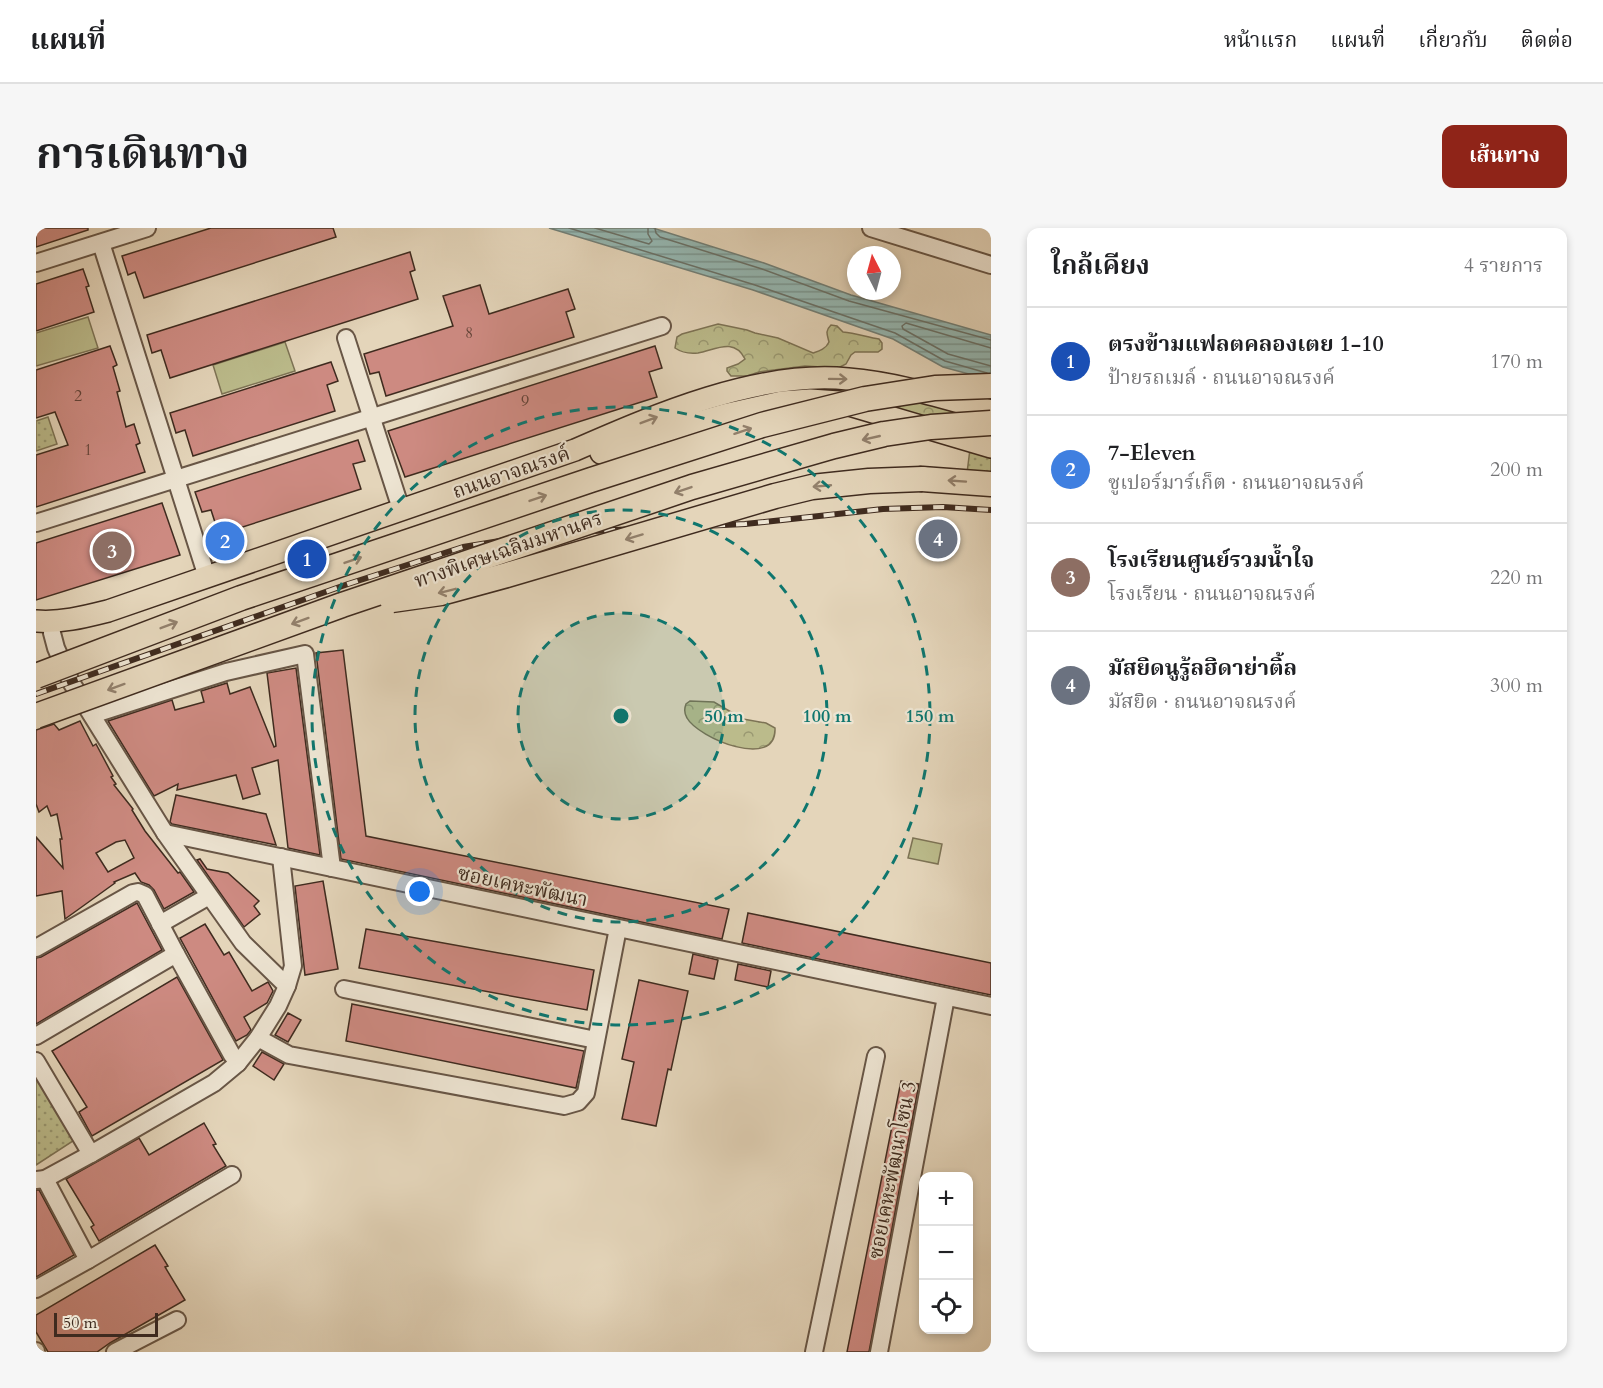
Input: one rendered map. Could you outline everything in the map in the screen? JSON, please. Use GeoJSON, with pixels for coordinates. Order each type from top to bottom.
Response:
{"type":"FeatureCollection","features":[{"type":"Feature","properties":{"kind":"highway","name":"ทางพิเศษเฉลิมมหานคร"},"geometry":{"type":"LineString","coordinates":[[36,676],[252,594],[762,425],[865,399],[935,388],[991,386]]}},
{"type":"Feature","properties":{"kind":"highway","name":"ทางพิเศษเฉลิมมหานคร"},"geometry":{"type":"LineString","coordinates":[[36,716],[342,605],[692,487],[834,446],[884,435],[931,427],[991,423]]}},
{"type":"Feature","properties":{"kind":"highway"},"geometry":{"type":"LineString","coordinates":[[342,605],[441,593],[812,487],[922,479],[991,484]]}},
{"type":"Feature","properties":{"kind":"main road","name":"ถนนอาจณรงค์"},"geometry":{"type":"LineString","coordinates":[[44,627],[97,625],[403,515],[719,395],[779,381],[846,378],[919,391],[991,411]]}},
{"type":"Feature","properties":{"kind":"main road","name":"ถนนอาจณรงค์"},"geometry":{"type":"LineString","coordinates":[[44,627],[108,611],[207,577],[660,433],[782,402],[810,400],[839,402],[991,447]]}},
{"type":"Feature","properties":{"kind":"street"},"geometry":{"type":"LineString","coordinates":[[36,263],[147,228]]}},
{"type":"Feature","properties":{"kind":"street"},"geometry":{"type":"LineString","coordinates":[[871,228],[991,265]]}},
{"type":"Feature","properties":{"kind":"street"},"geometry":{"type":"LineString","coordinates":[[101,243],[207,577]]}},
{"type":"Feature","properties":{"kind":"street"},"geometry":{"type":"LineString","coordinates":[[36,523],[662,326]]}},
{"type":"Feature","properties":{"kind":"street"},"geometry":{"type":"LineString","coordinates":[[346,338],[403,515]]}},
{"type":"Feature","properties":{"kind":"street"},"geometry":{"type":"LineString","coordinates":[[44,627],[71,681],[165,833],[243,943],[287,986]]}},
{"type":"Feature","properties":{"kind":"street"},"geometry":{"type":"LineString","coordinates":[[92,715],[226,672],[305,654],[332,868]]}},
{"type":"Feature","properties":{"kind":"street","name":"ซอยเคหะพัฒนา"},"geometry":{"type":"LineString","coordinates":[[165,833],[991,1006]]}},
{"type":"Feature","properties":{"kind":"street"},"geometry":{"type":"LineString","coordinates":[[88,1260],[41,1179],[91,1154],[214,1083],[238,1063],[258,1038],[278,1006],[293,966],[281,857]]}},
{"type":"Feature","properties":{"kind":"street"},"geometry":{"type":"LineString","coordinates":[[36,948],[136,892],[143,893],[238,1063]]}},
{"type":"Feature","properties":{"kind":"street"},"geometry":{"type":"LineString","coordinates":[[160,924],[209,896]]}},
{"type":"Feature","properties":{"kind":"street"},"geometry":{"type":"LineString","coordinates":[[258,1038],[289,1055],[564,1106],[578,1102],[586,1093],[618,928]]}},
{"type":"Feature","properties":{"kind":"street"},"geometry":{"type":"LineString","coordinates":[[36,1036],[176,954]]}},
{"type":"Feature","properties":{"kind":"street"},"geometry":{"type":"LineString","coordinates":[[344,989],[596,1040]]}},
{"type":"Feature","properties":{"kind":"street","name":"ซอยเคหะพัฒนาโซน 3"},"geometry":{"type":"LineString","coordinates":[[879,1352],[945,997]]}},
{"type":"Feature","properties":{"kind":"street"},"geometry":{"type":"LineString","coordinates":[[814,1352],[876,1056]]}},
{"type":"Feature","properties":{"kind":"street"},"geometry":{"type":"LineString","coordinates":[[36,1061],[91,1154]]}},
{"type":"Feature","properties":{"kind":"street"},"geometry":{"type":"LineString","coordinates":[[36,1290],[232,1175]]}},
{"type":"Feature","properties":{"kind":"street"},"geometry":{"type":"LineString","coordinates":[[115,1352],[177,1320]]}},
{"type":"Feature","properties":{"kind":"green space"},"geometry":{"type":"Polygon","coordinates":[[[88,317],[98,348],[36,366],[36,333],[88,317]]]}},
{"type":"Feature","properties":{"kind":"green space"},"geometry":{"type":"Polygon","coordinates":[[[718,324],[778,338],[813,353],[828,344],[827,331],[831,325],[837,326],[843,332],[879,339],[882,349],[878,352],[855,352],[846,364],[838,368],[805,366],[759,372],[747,376],[731,376],[727,368],[745,359],[735,348],[724,347],[689,353],[675,348],[677,337],[682,334],[718,324]]]}},
{"type":"Feature","properties":{"kind":"green space"},"geometry":{"type":"Polygon","coordinates":[[[285,342],[295,371],[222,394],[213,365],[285,342]]]}},
{"type":"Feature","properties":{"kind":"green space"},"geometry":{"type":"Polygon","coordinates":[[[822,385],[910,398],[991,422],[991,438],[896,408],[701,411],[754,394],[822,385]]]}},
{"type":"Feature","properties":{"kind":"green space"},"geometry":{"type":"Polygon","coordinates":[[[48,417],[57,444],[36,451],[36,421],[48,417]]]}},
{"type":"Feature","properties":{"kind":"green space"},"geometry":{"type":"Polygon","coordinates":[[[970,449],[991,455],[991,476],[967,473],[970,449]]]}},
{"type":"Feature","properties":{"kind":"green space"},"geometry":{"type":"Polygon","coordinates":[[[690,701],[714,702],[743,719],[766,723],[775,728],[772,741],[764,747],[751,749],[736,747],[720,741],[694,726],[687,718],[685,708],[690,701]]]}},
{"type":"Feature","properties":{"kind":"green space"},"geometry":{"type":"Polygon","coordinates":[[[913,838],[942,844],[938,864],[908,858],[913,838]]]}},
{"type":"Feature","properties":{"kind":"green space"},"geometry":{"type":"Polygon","coordinates":[[[36,1070],[76,1139],[36,1165],[36,1070]]]}},
{"type":"Feature","properties":{"kind":"water"},"geometry":{"type":"Polygon","coordinates":[[[549,228],[653,228],[764,263],[847,294],[847,300],[868,300],[991,335],[991,380],[943,367],[893,339],[753,290],[549,228]]]}},
{"type":"Feature","properties":{"kind":"building"},"geometry":{"type":"Polygon","coordinates":[[[36,228],[88,228],[88,230],[36,247],[36,228]]]}},
{"type":"Feature","properties":{"kind":"building"},"geometry":{"type":"Polygon","coordinates":[[[211,228],[333,228],[336,237],[144,298],[135,272],[128,275],[122,256],[211,228]]]}},
{"type":"Feature","properties":{"kind":"building"},"geometry":{"type":"Polygon","coordinates":[[[410,252],[415,270],[410,272],[418,299],[170,378],[161,350],[152,353],[147,335],[410,252]]]}},
{"type":"Feature","properties":{"kind":"building"},"geometry":{"type":"Polygon","coordinates":[[[83,269],[94,312],[36,331],[36,284],[83,269]]]}},
{"type":"Feature","properties":{"kind":"building"},"geometry":{"type":"Polygon","coordinates":[[[480,285],[489,314],[568,289],[575,309],[566,312],[574,337],[386,396],[379,372],[370,374],[364,354],[453,326],[443,296],[480,285]]]}},
{"type":"Feature","properties":{"kind":"building"},"geometry":{"type":"Polygon","coordinates":[[[110,346],[117,365],[113,367],[126,427],[134,424],[140,443],[136,445],[145,472],[36,507],[36,455],[68,445],[55,412],[36,418],[36,370],[110,346]]]}},
{"type":"Feature","properties":{"kind":"building"},"geometry":{"type":"Polygon","coordinates":[[[655,346],[662,368],[649,372],[657,397],[405,477],[388,431],[655,346]]]}},
{"type":"Feature","properties":{"kind":"building"},"geometry":{"type":"Polygon","coordinates":[[[331,362],[338,381],[327,385],[335,411],[193,456],[185,430],[176,433],[170,413],[331,362]]]}},
{"type":"Feature","properties":{"kind":"building"},"geometry":{"type":"Polygon","coordinates":[[[358,440],[365,461],[353,464],[361,489],[230,531],[234,543],[223,547],[211,510],[202,512],[195,492],[358,440]]]}},
{"type":"Feature","properties":{"kind":"building"},"geometry":{"type":"Polygon","coordinates":[[[162,503],[180,555],[36,600],[36,543],[162,503]]]}},
{"type":"Feature","properties":{"kind":"building"},"geometry":{"type":"Polygon","coordinates":[[[343,650],[366,836],[729,909],[722,939],[341,859],[316,653],[343,650]]]}},
{"type":"Feature","properties":{"kind":"building"},"geometry":{"type":"Polygon","coordinates":[[[296,668],[320,855],[288,848],[278,760],[252,768],[260,794],[243,799],[236,775],[177,790],[178,784],[154,796],[108,721],[172,700],[175,710],[204,702],[201,691],[227,683],[230,694],[250,687],[274,747],[276,746],[267,673],[296,668]]]}},
{"type":"Feature","properties":{"kind":"building"},"geometry":{"type":"Polygon","coordinates":[[[80,721],[93,746],[96,744],[113,776],[111,777],[116,784],[114,785],[133,809],[145,831],[194,892],[164,909],[154,890],[141,882],[135,873],[114,882],[65,919],[62,891],[36,896],[36,837],[63,868],[60,839],[62,839],[57,814],[51,816],[47,806],[39,812],[36,804],[36,730],[54,724],[59,730],[80,721]],[[125,840],[116,842],[96,853],[108,872],[134,858],[125,840]]]}},
{"type":"Feature","properties":{"kind":"building"},"geometry":{"type":"Polygon","coordinates":[[[176,795],[266,814],[276,845],[172,824],[170,822],[176,795]]]}},
{"type":"Feature","properties":{"kind":"building"},"geometry":{"type":"Polygon","coordinates":[[[200,859],[207,869],[228,873],[259,901],[254,906],[260,914],[244,927],[197,860],[200,859]]]}},
{"type":"Feature","properties":{"kind":"building"},"geometry":{"type":"Polygon","coordinates":[[[323,881],[338,969],[305,975],[295,886],[323,881]]]}},
{"type":"Feature","properties":{"kind":"building"},"geometry":{"type":"Polygon","coordinates":[[[137,903],[162,950],[36,1024],[36,958],[137,903]]]}},
{"type":"Feature","properties":{"kind":"building"},"geometry":{"type":"Polygon","coordinates":[[[748,913],[991,963],[991,995],[742,943],[748,913]]]}},
{"type":"Feature","properties":{"kind":"building"},"geometry":{"type":"Polygon","coordinates":[[[205,924],[224,955],[229,952],[252,991],[268,982],[273,991],[267,1003],[244,1017],[251,1030],[236,1041],[180,938],[205,924]]]}},
{"type":"Feature","properties":{"kind":"building"},"geometry":{"type":"Polygon","coordinates":[[[366,929],[594,970],[587,1010],[359,968],[366,929]]]}},
{"type":"Feature","properties":{"kind":"building"},"geometry":{"type":"Polygon","coordinates":[[[693,954],[718,960],[714,979],[689,974],[693,954]]]}},
{"type":"Feature","properties":{"kind":"building"},"geometry":{"type":"Polygon","coordinates":[[[738,964],[771,971],[768,987],[735,980],[738,964]]]}},
{"type":"Feature","properties":{"kind":"building"},"geometry":{"type":"Polygon","coordinates":[[[177,977],[223,1060],[92,1136],[79,1112],[87,1107],[52,1051],[177,977]]]}},
{"type":"Feature","properties":{"kind":"building"},"geometry":{"type":"Polygon","coordinates":[[[639,980],[688,991],[656,1126],[622,1119],[634,1062],[622,1059],[639,980]]]}},
{"type":"Feature","properties":{"kind":"building"},"geometry":{"type":"Polygon","coordinates":[[[352,1004],[584,1051],[576,1088],[346,1041],[352,1004]]]}},
{"type":"Feature","properties":{"kind":"building"},"geometry":{"type":"Polygon","coordinates":[[[288,1013],[301,1020],[288,1042],[275,1035],[288,1013]]]}},
{"type":"Feature","properties":{"kind":"building"},"geometry":{"type":"Polygon","coordinates":[[[262,1052],[284,1064],[274,1080],[253,1066],[262,1052]]]}},
{"type":"Feature","properties":{"kind":"building"},"geometry":{"type":"Polygon","coordinates":[[[901,1081],[919,1084],[869,1352],[847,1352],[901,1081]]]}},
{"type":"Feature","properties":{"kind":"building"},"geometry":{"type":"Polygon","coordinates":[[[204,1123],[216,1144],[213,1145],[226,1166],[99,1241],[91,1227],[94,1225],[66,1179],[139,1138],[149,1155],[204,1123]]]}},
{"type":"Feature","properties":{"kind":"building"},"geometry":{"type":"Polygon","coordinates":[[[36,1190],[39,1190],[74,1255],[36,1277],[36,1190]]]}},
{"type":"Feature","properties":{"kind":"building"},"geometry":{"type":"Polygon","coordinates":[[[155,1245],[185,1300],[97,1352],[48,1352],[36,1332],[36,1315],[155,1245]]]}},
{"type":"Feature","properties":{"kind":"railway"},"geometry":{"type":"LineString","coordinates":[[36,694],[348,584],[463,547],[549,533],[745,524],[883,509],[943,507],[991,510]]}},
{"type":"Feature","properties":{"kind":"place","name":"มัสยิดนูรู้ลฮิดาย่าติ้ล"},"geometry":{"type":"Point","coordinates":[938,539]}},
{"type":"Feature","properties":{"kind":"place","name":"7-Eleven"},"geometry":{"type":"Point","coordinates":[225,541]}},
{"type":"Feature","properties":{"kind":"place","name":"โรงเรียนศูนย์รวมน้ำใจ"},"geometry":{"type":"Point","coordinates":[112,551]}},
{"type":"Feature","properties":{"kind":"place","name":"ตรงข้ามแฟลตคลองเตย 1-10"},"geometry":{"type":"Point","coordinates":[307,559]}}]}
